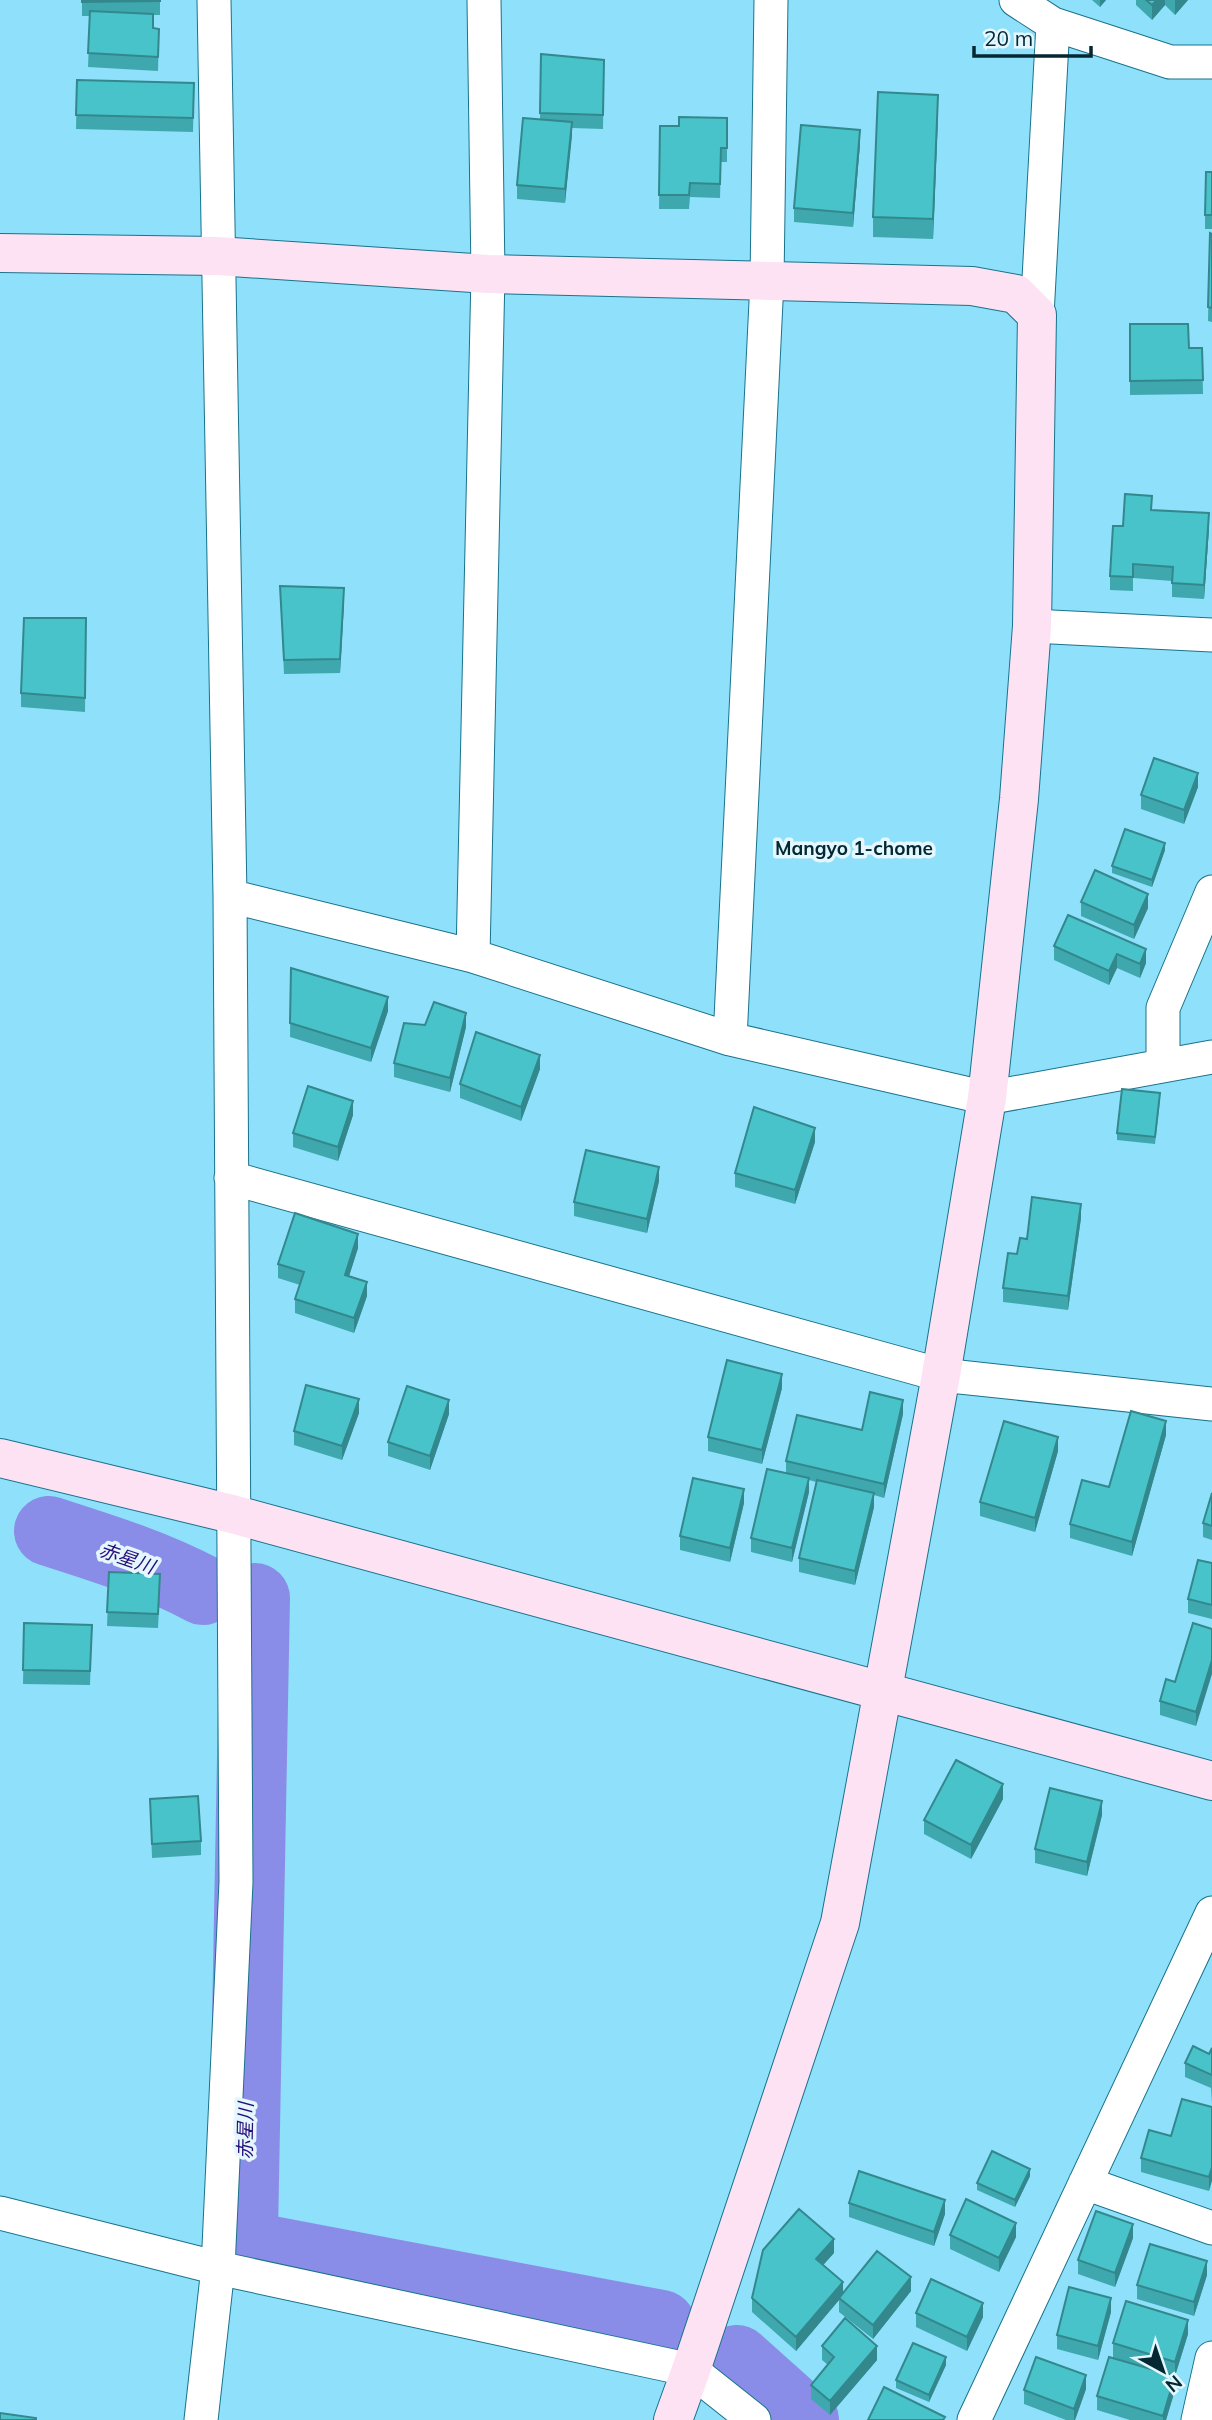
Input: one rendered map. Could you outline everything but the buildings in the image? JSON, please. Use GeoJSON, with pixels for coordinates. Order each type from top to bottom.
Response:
{"type":"FeatureCollection","features":[{"type":"Feature","properties":{"kind":"street"},"geometry":{"type":"LineString","coordinates":[[201,2420],[218,2268],[236,1882],[230,896],[214,0]]}},
{"type":"Feature","properties":{"kind":"street"},"geometry":{"type":"LineString","coordinates":[[473,956],[488,274],[484,0]]}},
{"type":"Feature","properties":{"kind":"street"},"geometry":{"type":"LineString","coordinates":[[730,1039],[767,281],[771,0]]}},
{"type":"Feature","properties":{"kind":"street"},"geometry":{"type":"LineString","coordinates":[[1016,0],[1053,24],[1170,62],[1212,62]]}},
{"type":"Feature","properties":{"kind":"street"},"geometry":{"type":"LineString","coordinates":[[673,2420],[840,1923],[941,1375],[987,1098],[1019,799],[1032,626],[1037,315],[1053,24]]}},
{"type":"Feature","properties":{"kind":"street"},"geometry":{"type":"LineString","coordinates":[[0,253],[217,256],[488,274],[972,286],[1016,294],[1037,315]]}},
{"type":"Feature","properties":{"kind":"street"},"geometry":{"type":"LineString","coordinates":[[1032,626],[1212,635]]}},
{"type":"Feature","properties":{"kind":"street"},"geometry":{"type":"LineString","coordinates":[[1163,1066],[1163,1008],[1212,892]]}},
{"type":"Feature","properties":{"kind":"street"},"geometry":{"type":"LineString","coordinates":[[230,896],[473,956],[730,1039],[987,1098],[1212,1058]]}},
{"type":"Feature","properties":{"kind":"street"},"geometry":{"type":"LineString","coordinates":[[231,1178],[941,1375],[1212,1404]]}},
{"type":"Feature","properties":{"kind":"street"},"geometry":{"type":"LineString","coordinates":[[0,1458],[232,1514],[1212,1781]]}},
{"type":"Feature","properties":{"kind":"street"},"geometry":{"type":"LineString","coordinates":[[974,2420],[1212,1913]]}},
{"type":"Feature","properties":{"kind":"street"},"geometry":{"type":"LineString","coordinates":[[1085,2183],[1212,2228]]}},
{"type":"Feature","properties":{"kind":"street"},"geometry":{"type":"LineString","coordinates":[[0,2213],[218,2268],[691,2370],[754,2420]]}},
{"type":"Feature","properties":{"kind":"street"},"geometry":{"type":"LineString","coordinates":[[1198,2420],[1212,2358]]}},
{"type":"Feature","properties":{"kind":"waterway","name":"赤星川"},"geometry":{"type":"LineString","coordinates":[[49,1531],[147,1564],[203,1590]]}},
{"type":"Feature","properties":{"kind":"waterway","name":"赤星川"},"geometry":{"type":"LineString","coordinates":[[255,1598],[243,2233],[260,2249],[661,2325]]}},
{"type":"Feature","properties":{"kind":"waterway","name":"赤星川"},"geometry":{"type":"LineString","coordinates":[[737,2360],[804,2420]]}},
{"type":"Feature","properties":{"kind":"district","name":"Mangyo 1-chome"},"geometry":{"type":"Point","coordinates":[854,848]}}]}
